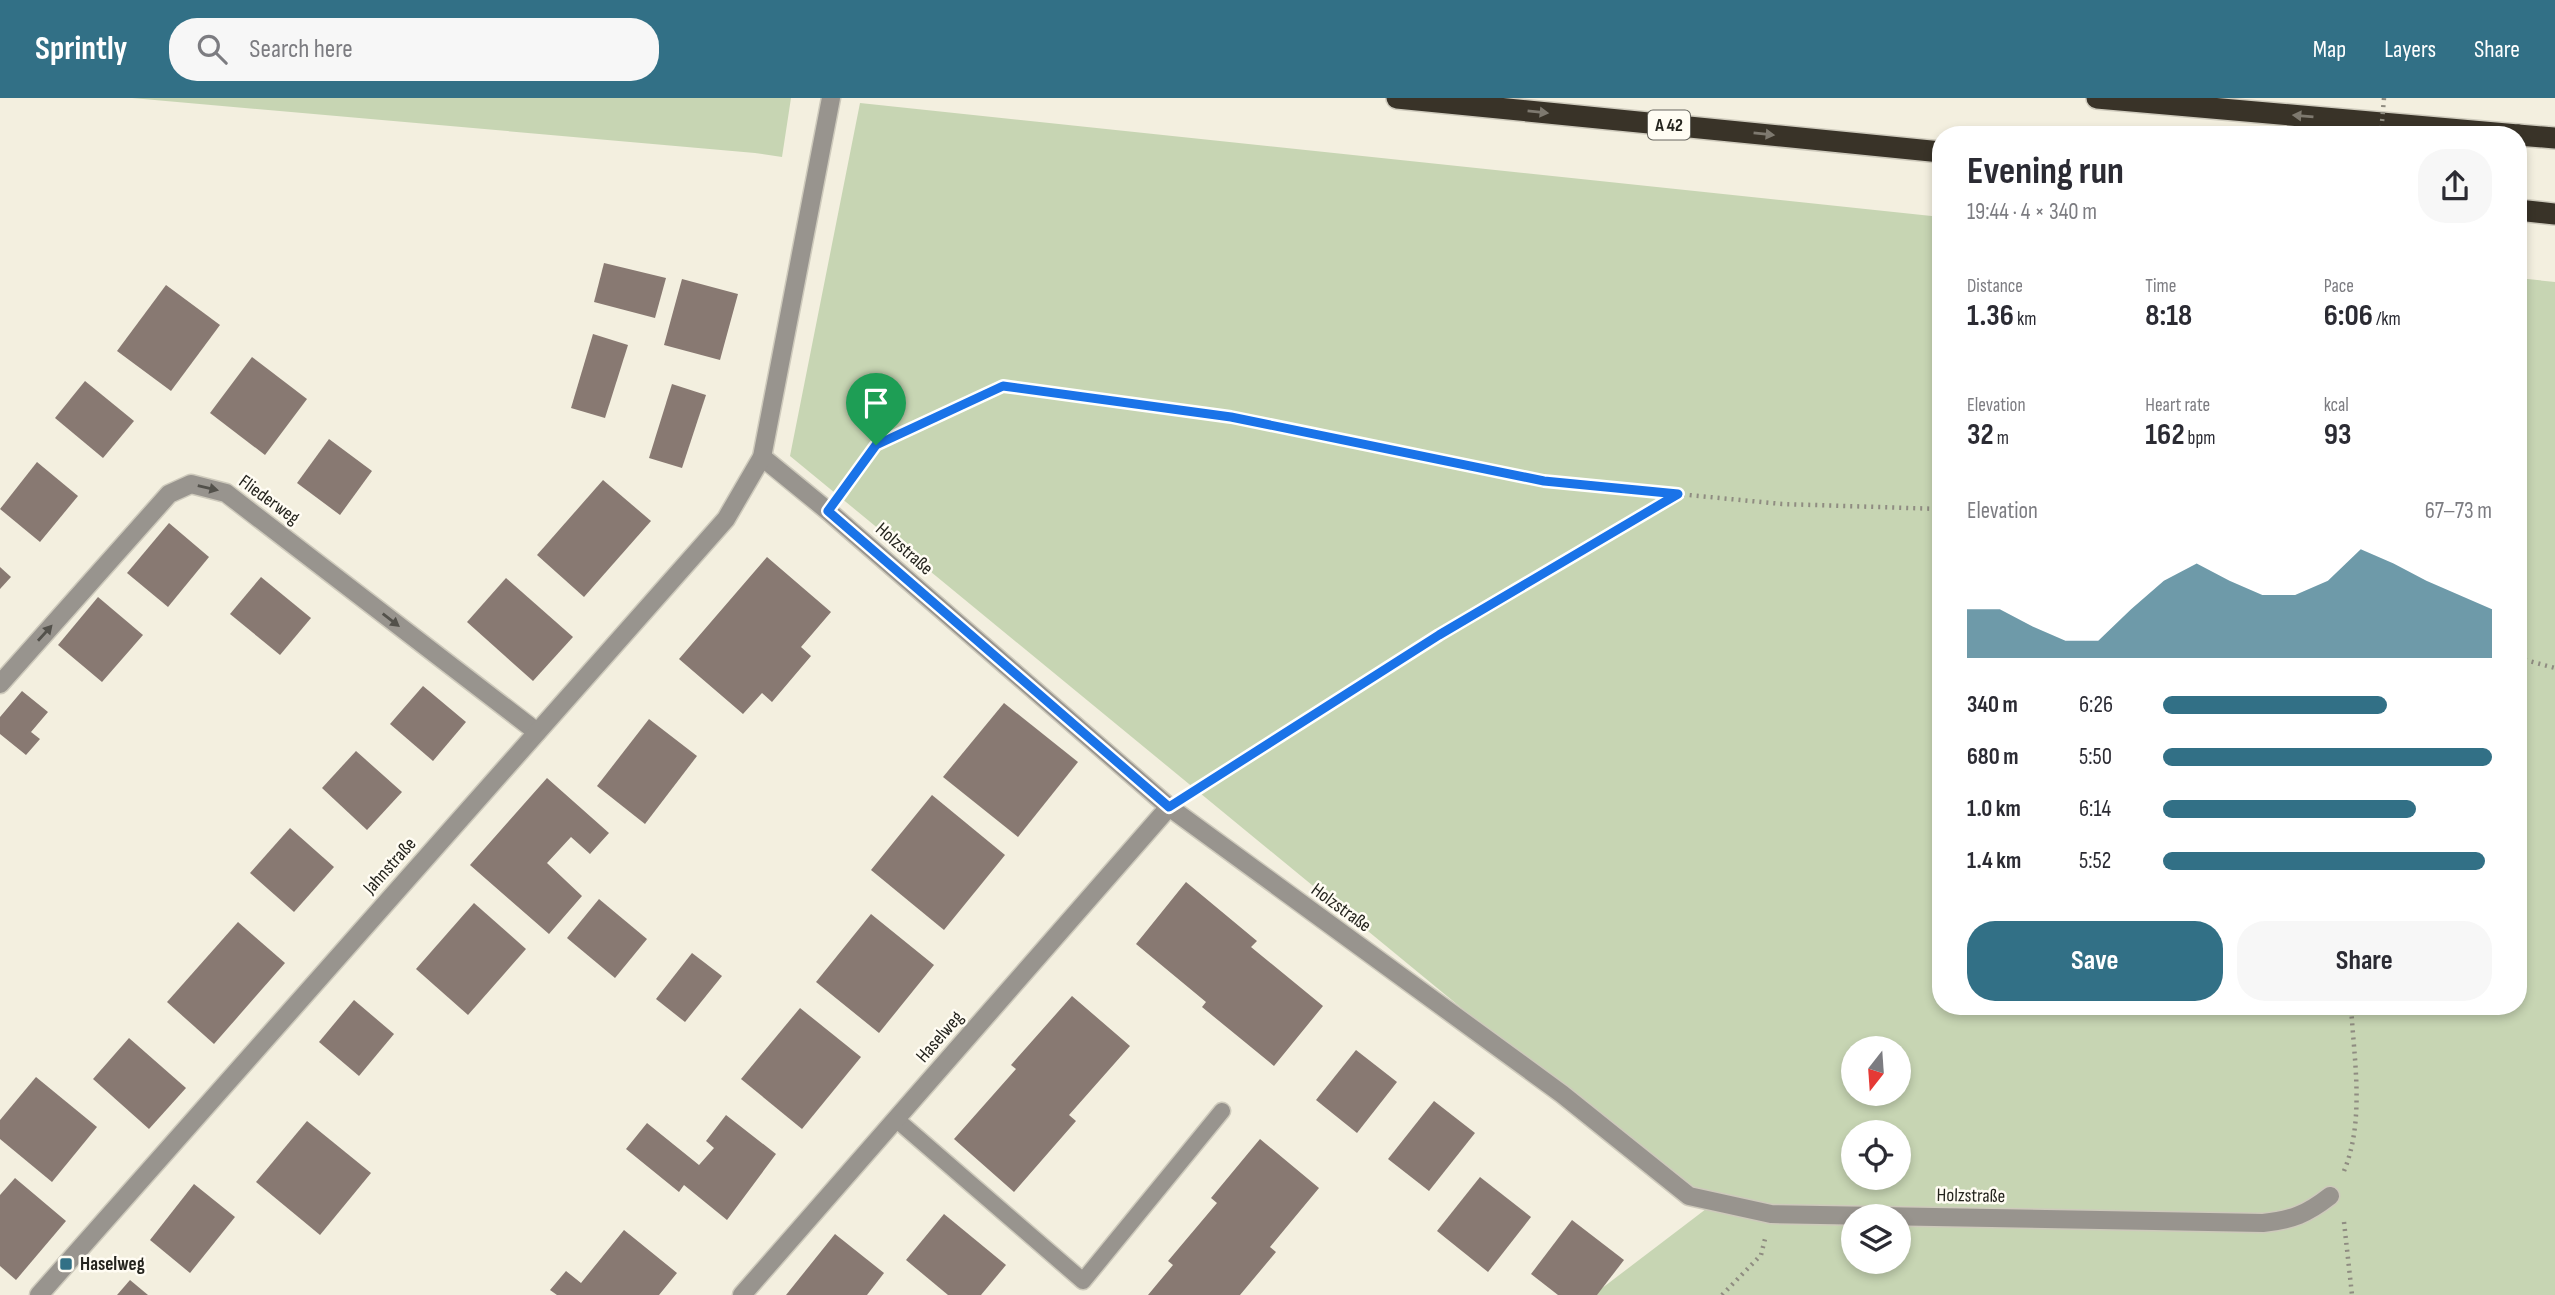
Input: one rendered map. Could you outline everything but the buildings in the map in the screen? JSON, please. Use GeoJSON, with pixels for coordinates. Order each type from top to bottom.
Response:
{"type":"FeatureCollection","features":[{"type":"Feature","properties":{"kind":"highway","name":"A 42"},"geometry":{"type":"LineString","coordinates":[[1397,98],[1932,151]]}},
{"type":"Feature","properties":{"kind":"highway"},"geometry":{"type":"LineString","coordinates":[[2097,98],[2416,126]]}},
{"type":"Feature","properties":{"kind":"highway"},"geometry":{"type":"LineString","coordinates":[[2527,136],[2555,138]]}},
{"type":"Feature","properties":{"kind":"highway"},"geometry":{"type":"LineString","coordinates":[[2527,211],[2555,214]]}},
{"type":"Feature","properties":{"kind":"street"},"geometry":{"type":"LineString","coordinates":[[762,457],[831,98]]}},
{"type":"Feature","properties":{"kind":"street","name":"Holzstraße"},"geometry":{"type":"LineString","coordinates":[[762,457],[1169,807],[1562,1094],[1689,1196],[1771,1214],[2263,1223],[2310,1212],[2330,1196]]}},
{"type":"Feature","properties":{"kind":"street","name":"Jahnstraße"},"geometry":{"type":"LineString","coordinates":[[39,1295],[726,519],[762,457]]}},
{"type":"Feature","properties":{"kind":"street","name":"Fliederweg"},"geometry":{"type":"LineString","coordinates":[[0,684],[169,494],[191,484],[226,493],[537,732]]}},
{"type":"Feature","properties":{"kind":"street","name":"Haselweg"},"geometry":{"type":"LineString","coordinates":[[742,1295],[1169,807]]}},
{"type":"Feature","properties":{"kind":"lane"},"geometry":{"type":"LineString","coordinates":[[897,1120],[1085,1288],[1222,1111]]}},
{"type":"Feature","properties":{"kind":"path"},"geometry":{"type":"LineString","coordinates":[[2382,126],[2385,98]]}},
{"type":"Feature","properties":{"kind":"path"},"geometry":{"type":"LineString","coordinates":[[828,511],[876,445],[1003,386],[1231,417],[1544,481],[1782,504],[1932,509]]}},
{"type":"Feature","properties":{"kind":"path"},"geometry":{"type":"LineString","coordinates":[[1169,807],[1439,635],[1678,494]]}},
{"type":"Feature","properties":{"kind":"path"},"geometry":{"type":"LineString","coordinates":[[2527,660],[2555,668]]}},
{"type":"Feature","properties":{"kind":"path"},"geometry":{"type":"LineString","coordinates":[[2351,1015],[2356,1110],[2352,1151],[2330,1196],[2345,1223],[2352,1295]]}},
{"type":"Feature","properties":{"kind":"path"},"geometry":{"type":"LineString","coordinates":[[1722,1295],[1761,1255],[1771,1214]]}},
{"type":"Feature","properties":{"kind":"green space"},"geometry":{"type":"Polygon","coordinates":[[[132,98],[791,98],[782,157],[132,98]]]}},
{"type":"Feature","properties":{"kind":"green space"},"geometry":{"type":"Polygon","coordinates":[[[860,103],[1932,216],[1932,1015],[2527,1015],[2527,279],[2555,282],[2555,1295],[1593,1295],[1706,1209],[790,456],[860,103]]]}},
{"type":"Feature","properties":{"kind":"place","name":"Haselweg"},"geometry":{"type":"Point","coordinates":[66,1264]}},
{"type":"Feature","properties":{"kind":"route"},"geometry":{"type":"LineString","coordinates":[[1003,386],[1231,417],[1544,481],[1678,494],[1439,635],[1169,807],[828,511],[876,445],[1003,386]]}}]}
